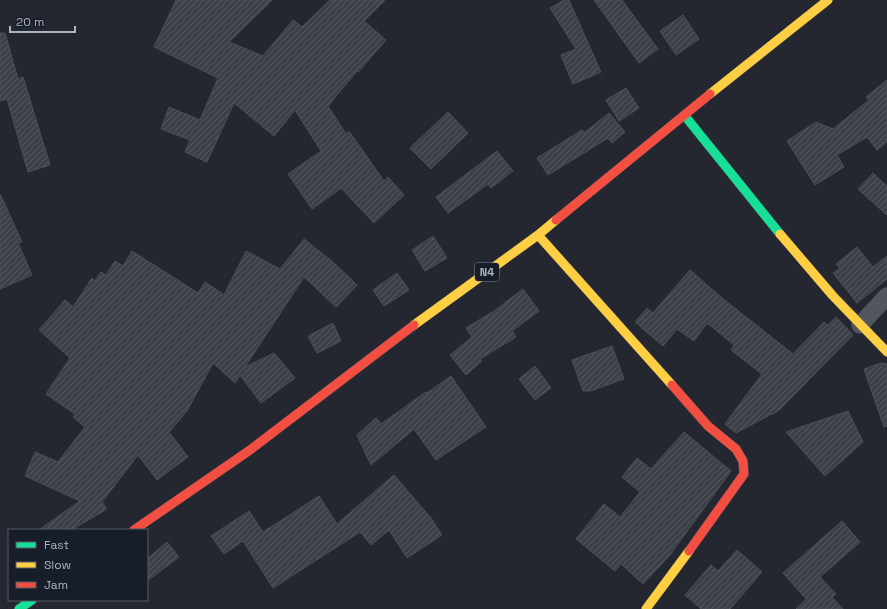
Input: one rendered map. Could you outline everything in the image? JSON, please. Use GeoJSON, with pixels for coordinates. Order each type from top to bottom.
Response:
{"type":"FeatureCollection","features":[{"type":"Feature","properties":{"kind":"main road","name":"N4"},"geometry":{"type":"LineString","coordinates":[[135,529],[250,450],[401,335],[538,235],[828,0]]}},
{"type":"Feature","properties":{"kind":"main road"},"geometry":{"type":"LineString","coordinates":[[685,116],[785,241],[860,325],[887,352]]}},
{"type":"Feature","properties":{"kind":"main road"},"geometry":{"type":"LineString","coordinates":[[538,235],[708,426],[736,449],[743,461],[744,474],[646,609]]}},
{"type":"Feature","properties":{"kind":"main road"},"geometry":{"type":"LineString","coordinates":[[19,609],[31,601]]}},
{"type":"Feature","properties":{"kind":"street"},"geometry":{"type":"LineString","coordinates":[[860,325],[887,296]]}},
{"type":"Feature","properties":{"kind":"building"},"geometry":{"type":"Polygon","coordinates":[[[176,0],[272,0],[229,42],[263,56],[293,20],[302,27],[330,0],[385,0],[364,21],[386,40],[358,72],[357,71],[328,106],[346,134],[349,131],[384,181],[388,177],[404,195],[374,223],[341,188],[312,209],[288,174],[321,151],[295,110],[274,136],[234,103],[207,162],[185,152],[190,140],[161,129],[169,107],[200,120],[218,78],[154,47],[176,0]]]}},
{"type":"Feature","properties":{"kind":"building"},"geometry":{"type":"Polygon","coordinates":[[[564,0],[569,0],[601,72],[573,84],[561,55],[576,49],[550,8],[564,0]]]}},
{"type":"Feature","properties":{"kind":"building"},"geometry":{"type":"Polygon","coordinates":[[[594,0],[622,0],[658,49],[639,63],[594,0]]]}},
{"type":"Feature","properties":{"kind":"building"},"geometry":{"type":"Polygon","coordinates":[[[683,15],[699,39],[676,55],[660,31],[683,15]]]}},
{"type":"Feature","properties":{"kind":"building"},"geometry":{"type":"Polygon","coordinates":[[[0,33],[5,33],[18,79],[23,77],[50,165],[28,172],[7,99],[0,101],[0,33]]]}},
{"type":"Feature","properties":{"kind":"building"},"geometry":{"type":"Polygon","coordinates":[[[887,80],[887,142],[877,150],[867,137],[837,155],[844,167],[815,185],[787,141],[816,122],[833,129],[869,100],[866,97],[887,80]]]}},
{"type":"Feature","properties":{"kind":"building"},"geometry":{"type":"Polygon","coordinates":[[[626,88],[639,108],[619,121],[606,100],[626,88]]]}},
{"type":"Feature","properties":{"kind":"building"},"geometry":{"type":"Polygon","coordinates":[[[448,112],[468,133],[431,169],[410,148],[448,112]]]}},
{"type":"Feature","properties":{"kind":"building"},"geometry":{"type":"Polygon","coordinates":[[[609,113],[625,132],[612,143],[608,138],[548,175],[537,158],[582,130],[584,133],[609,113]]]}},
{"type":"Feature","properties":{"kind":"building"},"geometry":{"type":"Polygon","coordinates":[[[497,151],[513,171],[491,188],[488,184],[448,213],[436,197],[497,151]]]}},
{"type":"Feature","properties":{"kind":"building"},"geometry":{"type":"Polygon","coordinates":[[[873,173],[887,186],[887,215],[858,189],[873,173]]]}},
{"type":"Feature","properties":{"kind":"building"},"geometry":{"type":"Polygon","coordinates":[[[0,194],[22,242],[18,243],[32,275],[0,289],[0,194]]]}},
{"type":"Feature","properties":{"kind":"building"},"geometry":{"type":"Polygon","coordinates":[[[433,236],[447,258],[425,271],[412,250],[433,236]]]}},
{"type":"Feature","properties":{"kind":"building"},"geometry":{"type":"Polygon","coordinates":[[[304,239],[334,263],[357,285],[336,307],[304,277],[245,367],[274,353],[295,378],[261,403],[240,375],[235,383],[213,363],[187,411],[169,432],[188,457],[157,480],[138,455],[102,502],[107,509],[73,529],[40,529],[80,501],[25,476],[35,452],[58,462],[85,427],[73,417],[75,414],[46,394],[70,358],[39,330],[65,300],[73,307],[92,278],[95,281],[101,272],[106,275],[115,261],[123,266],[132,251],[198,293],[205,282],[224,295],[246,251],[280,269],[304,239]]]}},
{"type":"Feature","properties":{"kind":"building"},"geometry":{"type":"Polygon","coordinates":[[[857,247],[873,267],[887,256],[887,279],[857,303],[833,273],[840,268],[836,264],[857,247]]]}},
{"type":"Feature","properties":{"kind":"building"},"geometry":{"type":"Polygon","coordinates":[[[690,270],[722,298],[793,354],[824,322],[828,325],[836,317],[853,335],[778,411],[736,433],[725,424],[762,374],[731,350],[734,345],[707,323],[694,341],[677,329],[663,346],[635,322],[647,308],[653,313],[690,270]]]}},
{"type":"Feature","properties":{"kind":"building"},"geometry":{"type":"Polygon","coordinates":[[[397,273],[409,290],[384,306],[373,290],[397,273]]]}},
{"type":"Feature","properties":{"kind":"building"},"geometry":{"type":"Polygon","coordinates":[[[523,289],[539,311],[512,331],[516,337],[480,359],[482,361],[466,375],[450,355],[472,337],[466,328],[494,311],[523,289]]]}},
{"type":"Feature","properties":{"kind":"building"},"geometry":{"type":"Polygon","coordinates":[[[333,323],[341,341],[317,353],[308,336],[333,323]]]}},
{"type":"Feature","properties":{"kind":"building"},"geometry":{"type":"Polygon","coordinates":[[[612,346],[624,379],[590,391],[583,391],[572,360],[612,346]]]}},
{"type":"Feature","properties":{"kind":"building"},"geometry":{"type":"Polygon","coordinates":[[[881,363],[887,364],[887,426],[884,427],[864,369],[881,363]]]}},
{"type":"Feature","properties":{"kind":"building"},"geometry":{"type":"Polygon","coordinates":[[[535,366],[551,388],[535,400],[519,379],[535,366]]]}},
{"type":"Feature","properties":{"kind":"building"},"geometry":{"type":"Polygon","coordinates":[[[451,376],[486,427],[436,460],[414,429],[371,465],[357,435],[376,418],[381,424],[451,376]]]}},
{"type":"Feature","properties":{"kind":"building"},"geometry":{"type":"Polygon","coordinates":[[[848,411],[863,442],[825,476],[786,432],[848,411]]]}},
{"type":"Feature","properties":{"kind":"building"},"geometry":{"type":"Polygon","coordinates":[[[684,432],[731,471],[670,555],[643,584],[621,564],[615,571],[576,539],[604,504],[620,517],[640,492],[622,477],[637,458],[651,469],[684,432]]]}},
{"type":"Feature","properties":{"kind":"building"},"geometry":{"type":"Polygon","coordinates":[[[394,475],[431,518],[442,535],[407,558],[389,530],[371,545],[360,532],[273,588],[243,541],[224,554],[211,536],[249,511],[263,532],[319,496],[337,524],[394,475]]]}},
{"type":"Feature","properties":{"kind":"building"},"geometry":{"type":"Polygon","coordinates":[[[842,521],[860,542],[820,577],[836,594],[832,597],[843,609],[796,609],[806,599],[783,573],[842,521]]]}},
{"type":"Feature","properties":{"kind":"building"},"geometry":{"type":"Polygon","coordinates":[[[167,542],[179,557],[148,580],[148,558],[167,542]]]}},
{"type":"Feature","properties":{"kind":"building"},"geometry":{"type":"Polygon","coordinates":[[[737,550],[762,572],[730,609],[701,609],[685,595],[711,565],[718,571],[737,550]]]}},
{"type":"Feature","properties":{"kind":"traffic: fast"},"geometry":{"type":"LineString","coordinates":[[685,116],[780,234]]}},
{"type":"Feature","properties":{"kind":"traffic: fast"},"geometry":{"type":"LineString","coordinates":[[19,609],[31,601]]}},
{"type":"Feature","properties":{"kind":"traffic: slow"},"geometry":{"type":"LineString","coordinates":[[710,94],[828,0]]}},
{"type":"Feature","properties":{"kind":"traffic: slow"},"geometry":{"type":"LineString","coordinates":[[414,325],[538,235],[556,220]]}},
{"type":"Feature","properties":{"kind":"traffic: slow"},"geometry":{"type":"LineString","coordinates":[[780,234],[833,296],[887,352]]}},
{"type":"Feature","properties":{"kind":"traffic: slow"},"geometry":{"type":"LineString","coordinates":[[538,235],[672,385]]}},
{"type":"Feature","properties":{"kind":"traffic: slow"},"geometry":{"type":"LineString","coordinates":[[646,609],[689,551]]}},
{"type":"Feature","properties":{"kind":"traffic: jam"},"geometry":{"type":"LineString","coordinates":[[556,220],[710,94]]}},
{"type":"Feature","properties":{"kind":"traffic: jam"},"geometry":{"type":"LineString","coordinates":[[135,529],[250,450],[414,325]]}},
{"type":"Feature","properties":{"kind":"traffic: jam"},"geometry":{"type":"LineString","coordinates":[[672,385],[708,426],[736,449],[743,461],[744,474],[689,551]]}}]}
